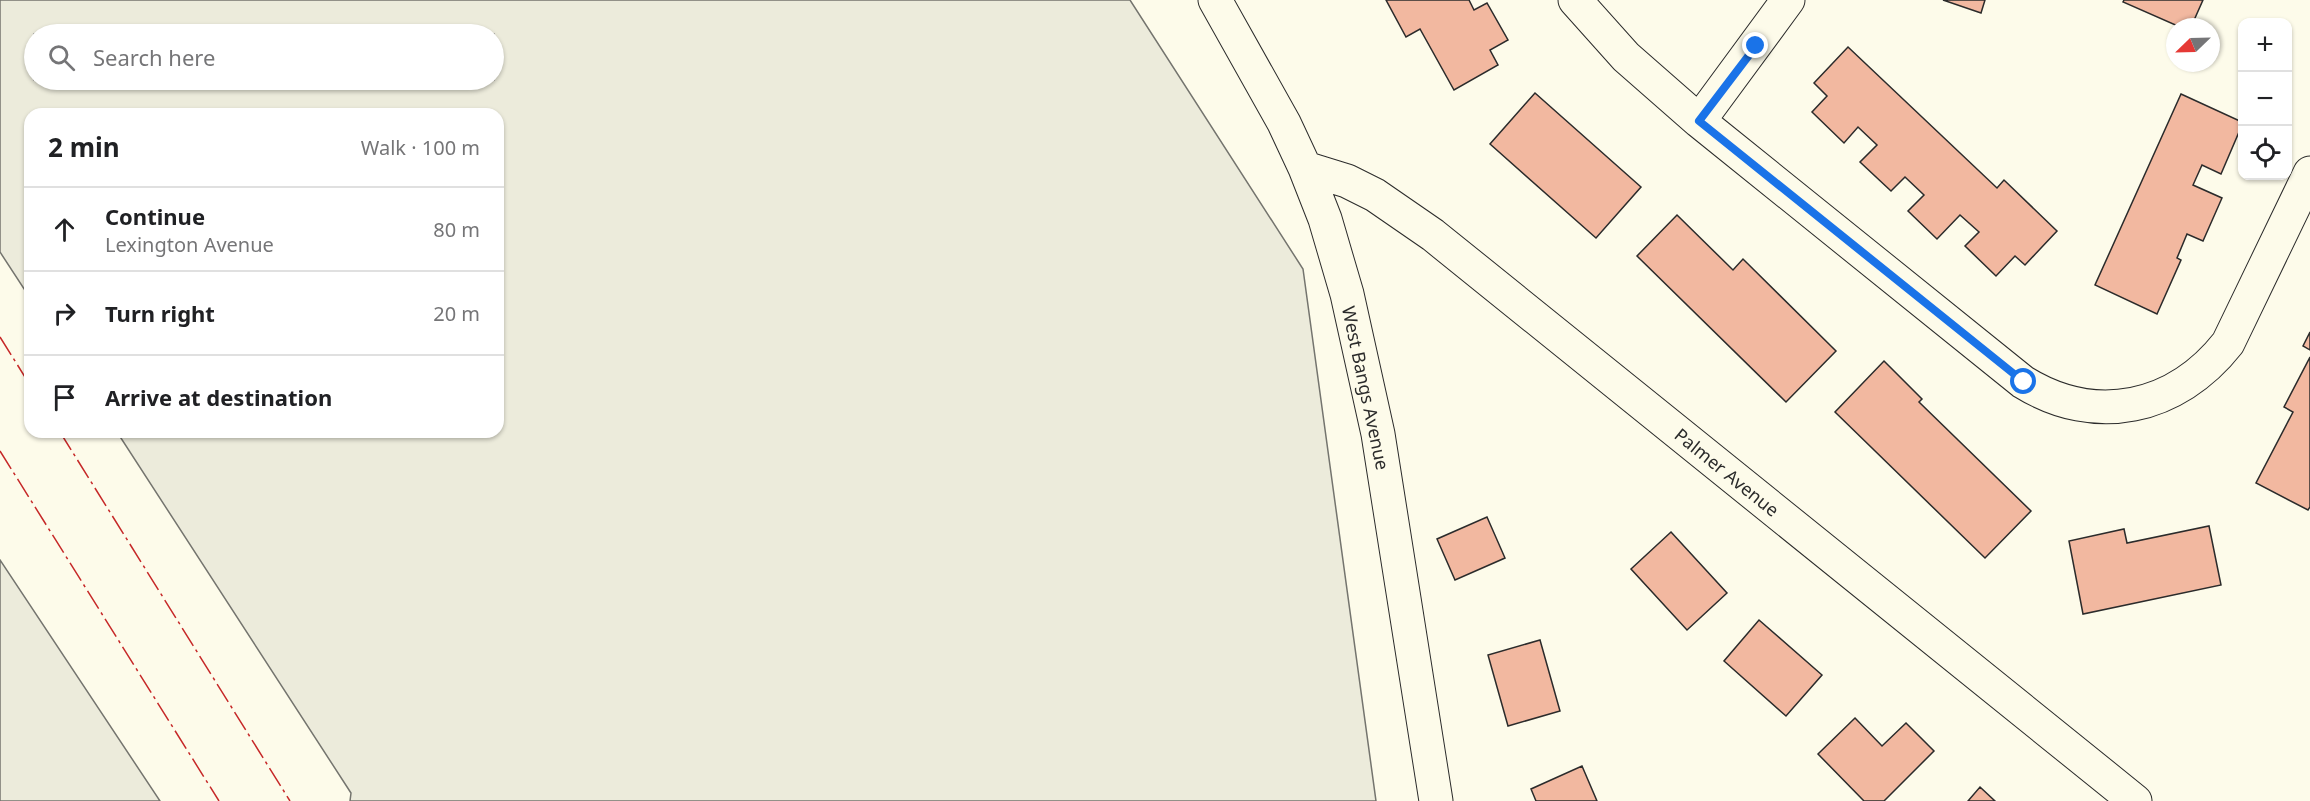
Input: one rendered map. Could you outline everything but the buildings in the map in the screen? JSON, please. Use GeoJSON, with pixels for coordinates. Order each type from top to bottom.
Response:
{"type":"FeatureCollection","features":[{"type":"Feature","properties":{"kind":"street","name":"West Bangs Avenue"},"geometry":{"type":"LineString","coordinates":[[1215,0],[1284,123],[1305,168],[1325,219],[1347,294],[1378,434],[1436,801]]}},
{"type":"Feature","properties":{"kind":"street"},"geometry":{"type":"LineString","coordinates":[[1575,0],[1626,57],[1699,121],[2024,382],[2042,393],[2082,406],[2124,406],[2153,400],[2190,381],[2214,362],[2228,343],[2310,173]]}},
{"type":"Feature","properties":{"kind":"street"},"geometry":{"type":"LineString","coordinates":[[1699,121],[1788,0]]}},
{"type":"Feature","properties":{"kind":"street","name":"Palmer Avenue"},"geometry":{"type":"LineString","coordinates":[[1305,168],[1347,181],[1375,195],[1433,235],[2134,801]]}},
{"type":"Feature","properties":{"kind":"shaded area"},"geometry":{"type":"Polygon","coordinates":[[[0,0],[1130,0],[1303,269],[1376,801],[350,801],[351,793],[121,438],[504,438],[504,108],[24,108],[24,289],[0,252],[0,0]]]}},
{"type":"Feature","properties":{"kind":"shaded area"},"geometry":{"type":"Polygon","coordinates":[[[0,560],[160,801],[0,801],[0,560]]]}},
{"type":"Feature","properties":{"kind":"power"},"geometry":{"type":"LineString","coordinates":[[0,337],[24,375]]}},
{"type":"Feature","properties":{"kind":"power"},"geometry":{"type":"LineString","coordinates":[[64,438],[290,801]]}},
{"type":"Feature","properties":{"kind":"power"},"geometry":{"type":"LineString","coordinates":[[0,451],[219,801]]}},
{"type":"Feature","properties":{"kind":"route"},"geometry":{"type":"LineString","coordinates":[[1756,46],[1699,121],[2024,382]]}}]}
